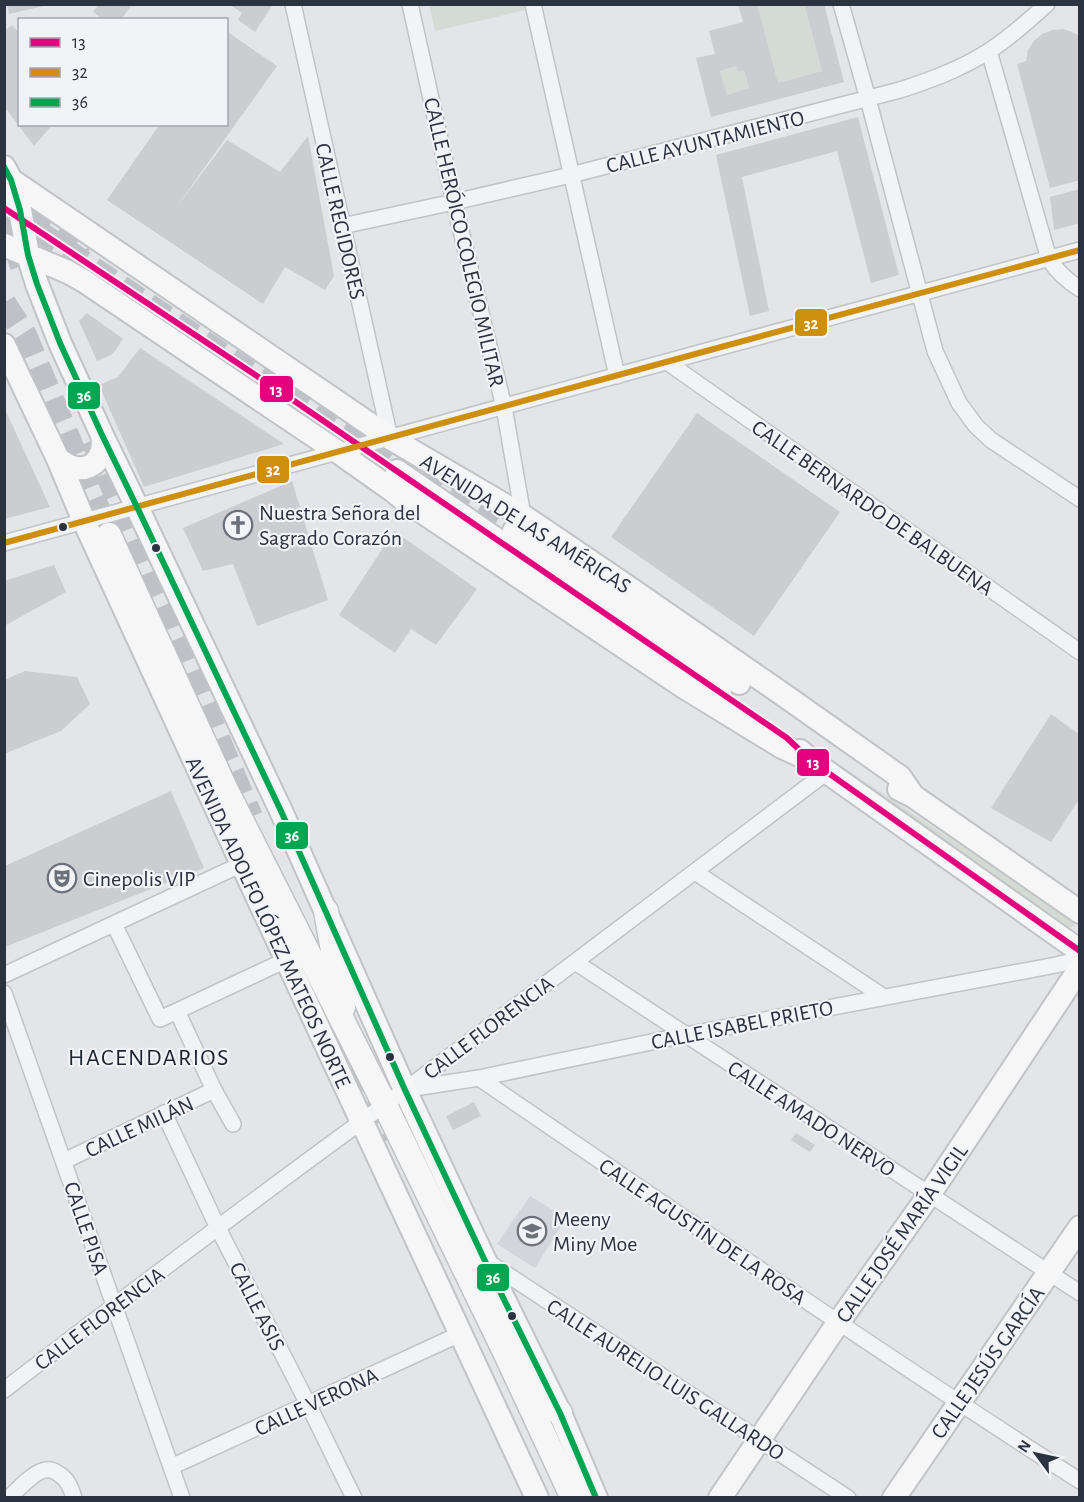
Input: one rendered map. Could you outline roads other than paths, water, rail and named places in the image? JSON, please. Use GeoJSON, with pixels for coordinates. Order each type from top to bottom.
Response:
{"type":"FeatureCollection","features":[{"type":"Feature","properties":{"kind":"main road"},"geometry":{"type":"LineString","coordinates":[[8,174],[20,210],[28,255],[60,342],[281,811],[405,1090],[485,1261],[560,1413],[596,1497]]}},
{"type":"Feature","properties":{"kind":"main road","name":"AVENIDA DE LAS AMÉRICAS"},"geometry":{"type":"LineString","coordinates":[[8,174],[518,524],[788,698],[900,777],[913,796],[1080,912]]}},
{"type":"Feature","properties":{"kind":"main road","name":"AVENIDA DE LAS AMÉRICAS"},"geometry":{"type":"LineString","coordinates":[[4,245],[84,281],[684,687],[782,747],[819,766]]}},
{"type":"Feature","properties":{"kind":"main road","name":"AVENIDA ADOLFO LÓPEZ MATEOS NORTE"},"geometry":{"type":"LineString","coordinates":[[4,345],[286,960],[537,1497]]}},
{"type":"Feature","properties":{"kind":"main road"},"geometry":{"type":"LineString","coordinates":[[58,459],[69,466],[82,469],[94,464],[103,448],[102,435]]}},
{"type":"Feature","properties":{"kind":"main road","name":"AVENIDA DE LAS AMÉRICAS"},"geometry":{"type":"LineString","coordinates":[[397,471],[787,738],[819,766],[1080,951]]}},
{"type":"Feature","properties":{"kind":"main road","name":"AVENIDA ADOLFO LÓPEZ MATEOS NORTE"},"geometry":{"type":"LineString","coordinates":[[109,535],[225,788],[385,1105],[573,1497]]}},
{"type":"Feature","properties":{"kind":"main road"},"geometry":{"type":"LineString","coordinates":[[326,911],[348,1033]]}},
{"type":"Feature","properties":{"kind":"main road","name":"CALLE JOSÉ MARÍA VIGIL"},"geometry":{"type":"LineString","coordinates":[[720,1497],[838,1323],[929,1195],[1080,968]]}},
{"type":"Feature","properties":{"kind":"main road"},"geometry":{"type":"LineString","coordinates":[[386,1141],[556,1497]]}},
{"type":"Feature","properties":{"kind":"main road","name":"CALLE JESÚS GARCÍA"},"geometry":{"type":"LineString","coordinates":[[894,1497],[1080,1227]]}},
{"type":"Feature","properties":{"kind":"main road"},"geometry":{"type":"LineString","coordinates":[[505,1353],[560,1413]]}},
{"type":"Feature","properties":{"kind":"main road"},"geometry":{"type":"LineString","coordinates":[[558,1466],[586,1497]]}},
{"type":"Feature","properties":{"kind":"street","name":"CALLE REGIDORES"},"geometry":{"type":"LineString","coordinates":[[293,4],[390,438]]}},
{"type":"Feature","properties":{"kind":"street","name":"CALLE HERÓICO COLEGIO MILITAR"},"geometry":{"type":"LineString","coordinates":[[410,4],[454,202],[504,407],[518,524]]}},
{"type":"Feature","properties":{"kind":"street"},"geometry":{"type":"LineString","coordinates":[[533,4],[616,376]]}},
{"type":"Feature","properties":{"kind":"street"},"geometry":{"type":"LineString","coordinates":[[841,4],[935,351],[959,403],[991,440],[1080,499]]}},
{"type":"Feature","properties":{"kind":"street","name":"CALLE AYUNTAMIENTO"},"geometry":{"type":"LineString","coordinates":[[342,226],[571,175],[868,99],[938,78],[989,51],[1047,4]]}},
{"type":"Feature","properties":{"kind":"street"},"geometry":{"type":"LineString","coordinates":[[989,51],[1049,259],[1064,279],[1080,289]]}},
{"type":"Feature","properties":{"kind":"street"},"geometry":{"type":"LineString","coordinates":[[4,543],[1080,250]]}},
{"type":"Feature","properties":{"kind":"street","name":"CALLE BERNARDO DE BALBUENA"},"geometry":{"type":"LineString","coordinates":[[667,362],[1080,652]]}},
{"type":"Feature","properties":{"kind":"street","name":"CALLE FLORENCIA"},"geometry":{"type":"LineString","coordinates":[[4,1390],[114,1305],[695,872],[819,766]]}},
{"type":"Feature","properties":{"kind":"street"},"geometry":{"type":"LineString","coordinates":[[4,975],[242,864]]}},
{"type":"Feature","properties":{"kind":"street"},"geometry":{"type":"LineString","coordinates":[[695,872],[884,997]]}},
{"type":"Feature","properties":{"kind":"street"},"geometry":{"type":"LineString","coordinates":[[114,924],[160,1019],[286,960]]}},
{"type":"Feature","properties":{"kind":"street","name":"CALLE ISABEL PRIETO"},"geometry":{"type":"LineString","coordinates":[[405,1090],[479,1078],[685,1035],[1080,959]]}},
{"type":"Feature","properties":{"kind":"street","name":"CALLE AMADO NERVO"},"geometry":{"type":"LineString","coordinates":[[574,962],[1080,1293]]}},
{"type":"Feature","properties":{"kind":"street","name":"CALLE PISA"},"geometry":{"type":"LineString","coordinates":[[4,993],[182,1497]]}},
{"type":"Feature","properties":{"kind":"street"},"geometry":{"type":"LineString","coordinates":[[177,1011],[232,1124]]}},
{"type":"Feature","properties":{"kind":"street","name":"CALLE AGUSTÍN DE LA ROSA"},"geometry":{"type":"LineString","coordinates":[[479,1078],[838,1323],[1080,1481]]}},
{"type":"Feature","properties":{"kind":"street","name":"CALLE MILÁN"},"geometry":{"type":"LineString","coordinates":[[64,1161],[214,1090]]}},
{"type":"Feature","properties":{"kind":"street","name":"CALLE ASIS"},"geometry":{"type":"LineString","coordinates":[[164,1113],[218,1228],[354,1497]]}},
{"type":"Feature","properties":{"kind":"street","name":"CALLE AURELIO LUIS GALLARDO"},"geometry":{"type":"LineString","coordinates":[[485,1261],[848,1497]]}},
{"type":"Feature","properties":{"kind":"street","name":"CALLE VERONA"},"geometry":{"type":"LineString","coordinates":[[171,1467],[460,1334]]}},
{"type":"Feature","properties":{"kind":"street"},"geometry":{"type":"LineString","coordinates":[[9,1497],[36,1473],[44,1469],[58,1473],[64,1478],[71,1487],[74,1497]]}},
{"type":"Feature","properties":{"kind":"tunnel"},"geometry":{"type":"LineString","coordinates":[[6,191],[91,247]]}},
{"type":"Feature","properties":{"kind":"tunnel"},"geometry":{"type":"LineString","coordinates":[[4,211],[22,266]]}},
{"type":"Feature","properties":{"kind":"tunnel"},"geometry":{"type":"LineString","coordinates":[[11,213],[397,471]]}},
{"type":"Feature","properties":{"kind":"tunnel"},"geometry":{"type":"LineString","coordinates":[[4,303],[25,335],[109,535]]}},
{"type":"Feature","properties":{"kind":"tunnel"},"geometry":{"type":"LineString","coordinates":[[93,440],[251,817]]}},
{"type":"Feature","properties":{"kind":"tunnel"},"geometry":{"type":"LineString","coordinates":[[426,469],[514,531]]}},
{"type":"Feature","properties":{"kind":"tunnel"},"geometry":{"type":"LineString","coordinates":[[355,1068],[386,1141]]}},
{"type":"Feature","properties":{"kind":"place","name":"Nuestra Señora del Sagrado Corazón"},"geometry":{"type":"Point","coordinates":[238,525]}},
{"type":"Feature","properties":{"kind":"place","name":"Cinepolis VIP"},"geometry":{"type":"Point","coordinates":[62,878]}},
{"type":"Feature","properties":{"kind":"place","name":"Meeny Miny Moe"},"geometry":{"type":"Point","coordinates":[532,1231]}},
{"type":"Feature","properties":{"kind":"district","name":"HACENDARIOS"},"geometry":{"type":"Point","coordinates":[149,1057]}}]}
